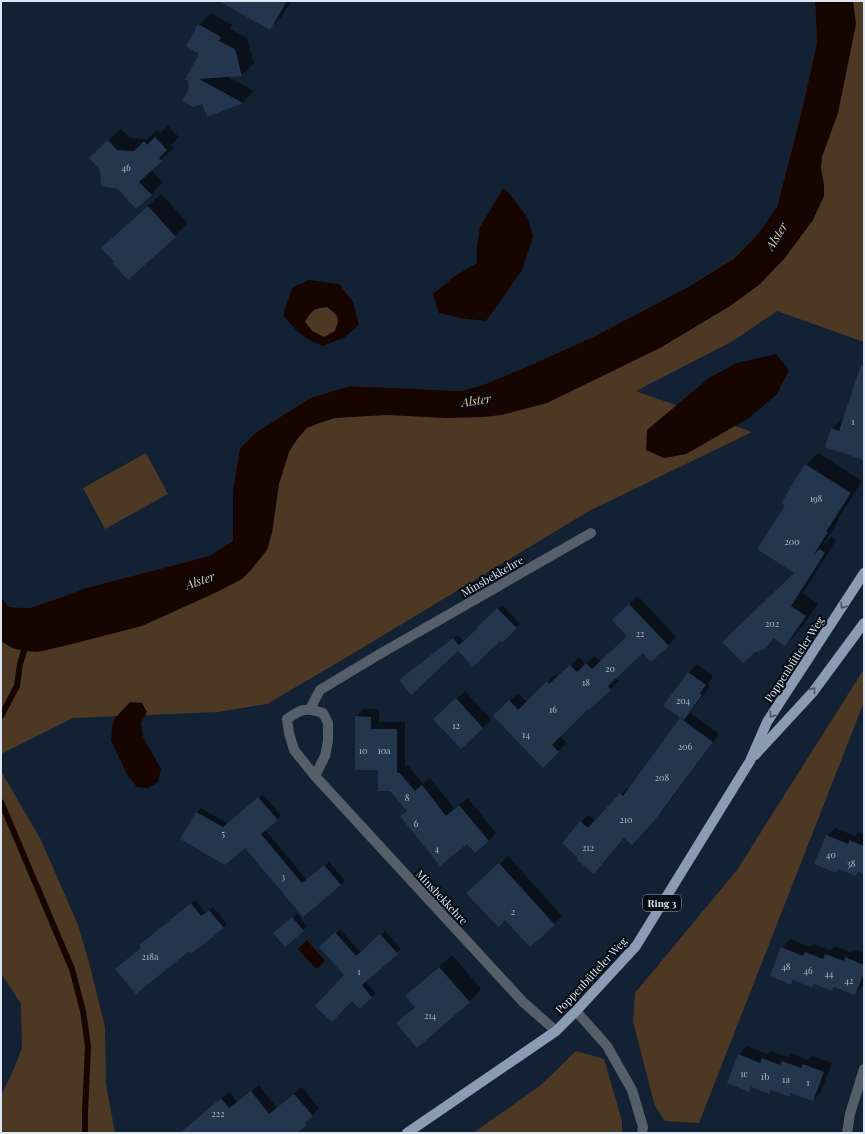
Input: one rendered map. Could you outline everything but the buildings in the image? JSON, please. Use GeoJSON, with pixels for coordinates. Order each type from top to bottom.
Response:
{"type":"FeatureCollection","features":[{"type":"Feature","properties":{"kind":"main road","name":"Poppenbütteler Weg"},"geometry":{"type":"LineString","coordinates":[[407,1133],[556,1031],[636,946],[750,761],[767,722],[864,573]]}},
{"type":"Feature","properties":{"kind":"main road","name":"Poppenbütteler Weg"},"geometry":{"type":"LineString","coordinates":[[750,761],[813,692],[864,623]]}},
{"type":"Feature","properties":{"kind":"street","name":"Minsbekkehre"},"geometry":{"type":"LineString","coordinates":[[556,1031],[523,1002],[314,776],[294,750],[287,719],[298,711],[310,709],[320,690],[326,686],[591,533]]}},
{"type":"Feature","properties":{"kind":"street"},"geometry":{"type":"LineString","coordinates":[[310,709],[323,713],[328,723],[326,756],[314,776]]}},
{"type":"Feature","properties":{"kind":"street"},"geometry":{"type":"LineString","coordinates":[[576,1011],[606,1046],[632,1090],[643,1127],[642,1133]]}},
{"type":"Feature","properties":{"kind":"street"},"geometry":{"type":"LineString","coordinates":[[847,1133],[850,1114],[864,1069]]}},
{"type":"Feature","properties":{"kind":"shaded area"},"geometry":{"type":"Polygon","coordinates":[[[815,1],[864,1],[864,342],[777,311],[733,341],[636,391],[752,432],[589,511],[267,704],[218,712],[73,718],[1,754],[1,597],[9,607],[30,608],[86,588],[209,556],[233,541],[233,490],[240,448],[255,433],[310,398],[350,386],[461,391],[483,385],[595,336],[688,287],[732,259],[757,235],[777,207],[801,114],[817,43],[815,1]]]}},
{"type":"Feature","properties":{"kind":"shaded area"},"geometry":{"type":"Polygon","coordinates":[[[327,307],[337,315],[338,323],[335,331],[324,337],[312,331],[305,322],[313,311],[319,308],[327,307]]]}},
{"type":"Feature","properties":{"kind":"shaded area"},"geometry":{"type":"Polygon","coordinates":[[[146,453],[168,494],[105,529],[83,488],[146,453]]]}},
{"type":"Feature","properties":{"kind":"shaded area"},"geometry":{"type":"Polygon","coordinates":[[[864,669],[864,702],[699,1123],[665,1121],[655,1106],[633,1022],[635,993],[737,870],[864,669]]]}},
{"type":"Feature","properties":{"kind":"shaded area"},"geometry":{"type":"Polygon","coordinates":[[[1,771],[41,840],[78,925],[105,1027],[106,1084],[115,1133],[3,1133],[1,1130],[1,1096],[22,1048],[21,1004],[1,973],[1,771]]]}},
{"type":"Feature","properties":{"kind":"shaded area"},"geometry":{"type":"Polygon","coordinates":[[[576,1051],[604,1059],[622,1121],[622,1133],[473,1133],[541,1085],[576,1051]]]}},
{"type":"Feature","properties":{"kind":"water","name":"Alster"},"geometry":{"type":"Polygon","coordinates":[[[815,1],[853,1],[856,24],[838,113],[822,157],[821,168],[824,196],[813,220],[784,259],[759,285],[730,306],[660,348],[547,403],[501,415],[484,417],[446,418],[387,415],[335,418],[307,428],[289,452],[279,484],[272,533],[267,550],[242,579],[142,626],[38,652],[12,648],[1,641],[1,597],[9,607],[30,608],[86,588],[209,556],[233,541],[233,490],[240,448],[255,433],[310,398],[350,386],[461,391],[483,385],[595,336],[688,287],[733,259],[757,235],[777,207],[801,114],[817,43],[815,1]]]}},
{"type":"Feature","properties":{"kind":"water"},"geometry":{"type":"Polygon","coordinates":[[[503,188],[508,192],[528,218],[533,237],[522,270],[486,321],[460,318],[439,313],[433,294],[455,276],[477,263],[477,246],[480,227],[503,188]]]}},
{"type":"Feature","properties":{"kind":"water"},"geometry":{"type":"Polygon","coordinates":[[[309,280],[339,284],[353,302],[359,325],[345,337],[323,346],[309,340],[297,331],[283,315],[292,288],[309,280]],[[327,307],[316,309],[309,315],[305,322],[312,331],[324,337],[335,331],[338,323],[336,315],[327,307]]]}},
{"type":"Feature","properties":{"kind":"water"},"geometry":{"type":"Polygon","coordinates":[[[776,354],[789,370],[777,394],[749,418],[686,454],[664,458],[646,450],[647,430],[709,378],[737,363],[776,354]]]}},
{"type":"Feature","properties":{"kind":"water"},"geometry":{"type":"Polygon","coordinates":[[[130,702],[142,703],[147,712],[141,723],[143,737],[161,769],[158,782],[148,788],[137,787],[127,774],[111,741],[112,728],[115,718],[130,702]]]}},
{"type":"Feature","properties":{"kind":"water"},"geometry":{"type":"Polygon","coordinates":[[[307,940],[325,961],[316,969],[298,949],[307,940]]]}},
{"type":"Feature","properties":{"kind":"waterway"},"geometry":{"type":"LineString","coordinates":[[1,716],[17,686],[20,664],[25,645]]}},
{"type":"Feature","properties":{"kind":"waterway"},"geometry":{"type":"LineString","coordinates":[[1,802],[72,969],[83,1011],[88,1046],[85,1133]]}}]}
